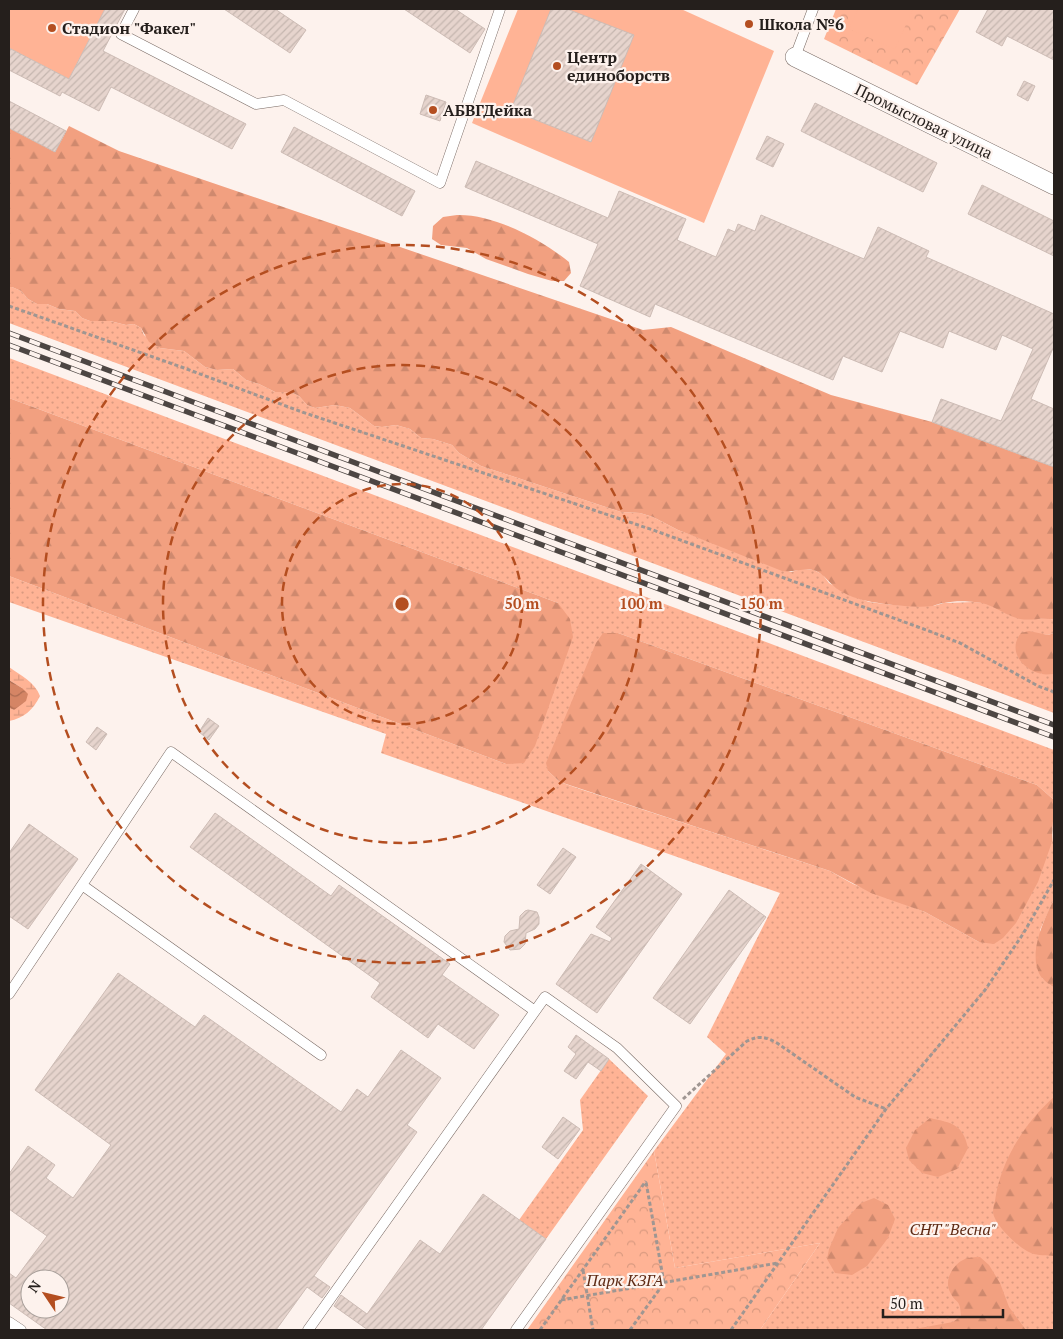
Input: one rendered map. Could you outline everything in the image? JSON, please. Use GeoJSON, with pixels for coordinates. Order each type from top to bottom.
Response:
{"type":"FeatureCollection","features":[{"type":"Feature","properties":{"kind":"street","name":"Промысловая улица"},"geometry":{"type":"LineString","coordinates":[[794,57],[1054,185]]}},
{"type":"Feature","properties":{"kind":"lane"},"geometry":{"type":"LineString","coordinates":[[134,9],[121,34],[256,104],[284,100],[440,183],[500,9]]}},
{"type":"Feature","properties":{"kind":"lane"},"geometry":{"type":"LineString","coordinates":[[794,57],[813,9]]}},
{"type":"Feature","properties":{"kind":"lane"},"geometry":{"type":"LineString","coordinates":[[9,994],[171,752],[535,1011]]}},
{"type":"Feature","properties":{"kind":"lane"},"geometry":{"type":"LineString","coordinates":[[82,885],[321,1055]]}},
{"type":"Feature","properties":{"kind":"lane"},"geometry":{"type":"LineString","coordinates":[[308,1330],[545,997],[617,1048],[676,1106],[516,1330]]}},
{"type":"Feature","properties":{"kind":"lane"},"geometry":{"type":"LineString","coordinates":[[9,1322],[21,1330]]}},
{"type":"Feature","properties":{"kind":"path"},"geometry":{"type":"LineString","coordinates":[[9,306],[302,412],[653,530],[920,628],[960,643],[1038,686],[1054,692]]}},
{"type":"Feature","properties":{"kind":"path"},"geometry":{"type":"LineString","coordinates":[[731,1330],[886,1109],[985,990],[1023,934],[1054,880]]}},
{"type":"Feature","properties":{"kind":"path"},"geometry":{"type":"LineString","coordinates":[[676,1106],[747,1041],[758,1036],[766,1037],[777,1043],[855,1098],[886,1109]]}},
{"type":"Feature","properties":{"kind":"path"},"geometry":{"type":"LineString","coordinates":[[540,1330],[646,1181],[664,1282],[630,1330]]}},
{"type":"Feature","properties":{"kind":"path"},"geometry":{"type":"LineString","coordinates":[[561,1300],[779,1263]]}},
{"type":"Feature","properties":{"kind":"path"},"geometry":{"type":"LineString","coordinates":[[583,1270],[593,1330]]}},
{"type":"Feature","properties":{"kind":"green space","name":"Стадион \"Факел\""},"geometry":{"type":"Polygon","coordinates":[[[9,9],[105,9],[69,79],[9,48],[9,9]]]}},
{"type":"Feature","properties":{"kind":"green space"},"geometry":{"type":"Polygon","coordinates":[[[518,9],[681,9],[774,51],[704,223],[472,123],[518,9]]]}},
{"type":"Feature","properties":{"kind":"green space"},"geometry":{"type":"Polygon","coordinates":[[[836,9],[960,9],[917,85],[824,39],[836,9]]]}},
{"type":"Feature","properties":{"kind":"green space"},"geometry":{"type":"Polygon","coordinates":[[[858,9],[913,9],[895,49],[849,29],[858,9]]]}},
{"type":"Feature","properties":{"kind":"green space"},"geometry":{"type":"Polygon","coordinates":[[[69,126],[119,151],[643,330],[671,327],[831,395],[932,422],[1054,467],[1054,620],[1020,619],[987,605],[974,602],[951,602],[918,607],[858,599],[840,591],[816,571],[782,571],[678,530],[653,517],[640,513],[621,512],[481,466],[459,453],[452,445],[433,439],[421,438],[410,429],[396,425],[374,426],[350,408],[335,405],[315,408],[307,405],[299,396],[291,392],[275,392],[246,380],[233,369],[217,370],[205,367],[184,351],[160,348],[149,342],[141,328],[134,324],[126,325],[110,321],[90,321],[82,318],[75,311],[59,309],[47,304],[37,304],[28,299],[21,291],[9,287],[9,128],[55,152],[69,126]]]}},
{"type":"Feature","properties":{"kind":"green space"},"geometry":{"type":"Polygon","coordinates":[[[457,215],[486,219],[516,229],[558,253],[569,262],[571,273],[564,281],[552,281],[486,259],[467,248],[441,245],[432,239],[433,226],[443,217],[457,215]]]}},
{"type":"Feature","properties":{"kind":"green space"},"geometry":{"type":"Polygon","coordinates":[[[9,287],[21,291],[28,299],[37,304],[47,304],[59,309],[75,311],[82,318],[90,321],[110,321],[126,325],[134,324],[141,328],[144,335],[160,348],[184,351],[205,367],[217,370],[233,369],[246,380],[275,392],[291,392],[299,396],[307,405],[315,408],[335,405],[350,408],[374,426],[396,425],[410,429],[421,438],[433,439],[452,445],[459,453],[481,466],[621,512],[640,513],[653,517],[678,530],[791,572],[802,569],[814,570],[823,575],[829,583],[850,595],[869,602],[933,606],[944,603],[985,603],[999,608],[1009,615],[1054,620],[1054,633],[1048,635],[1040,634],[1041,674],[1054,674],[1054,713],[9,323],[9,287]]]}},
{"type":"Feature","properties":{"kind":"green space","name":"СНТ \"Весна\""},"geometry":{"type":"Polygon","coordinates":[[[9,358],[1054,750],[1054,800],[1037,785],[618,633],[548,771],[560,782],[830,871],[853,884],[925,912],[979,942],[1052,842],[1054,827],[1054,899],[1040,930],[1042,978],[1054,988],[1054,1330],[760,1330],[820,1243],[675,1268],[654,1151],[726,1054],[707,1037],[780,893],[381,753],[386,734],[9,602],[9,576],[506,764],[558,603],[9,398],[9,358]]]}},
{"type":"Feature","properties":{"kind":"green space"},"geometry":{"type":"Polygon","coordinates":[[[9,398],[558,603],[570,619],[573,637],[535,746],[524,763],[506,764],[9,576],[9,398]]]}},
{"type":"Feature","properties":{"kind":"green space"},"geometry":{"type":"Polygon","coordinates":[[[1029,631],[1048,635],[1054,633],[1054,674],[1035,672],[1023,664],[1019,658],[1016,652],[1017,639],[1021,633],[1029,631]]]}},
{"type":"Feature","properties":{"kind":"green space"},"geometry":{"type":"Polygon","coordinates":[[[603,633],[618,633],[1037,785],[1054,800],[1052,842],[1038,882],[1016,923],[1003,938],[994,944],[979,942],[925,912],[871,893],[830,871],[560,782],[548,771],[546,763],[596,643],[603,633]]]}},
{"type":"Feature","properties":{"kind":"green space"},"geometry":{"type":"Polygon","coordinates":[[[9,667],[31,683],[40,696],[27,713],[9,721],[9,708],[14,710],[22,688],[9,680],[9,667]]]}},
{"type":"Feature","properties":{"kind":"green space"},"geometry":{"type":"Polygon","coordinates":[[[1054,899],[1054,988],[1042,978],[1038,969],[1036,949],[1038,938],[1054,899]]]}},
{"type":"Feature","properties":{"kind":"green space"},"geometry":{"type":"Polygon","coordinates":[[[609,1059],[648,1096],[546,1239],[519,1220],[583,1130],[580,1100],[609,1059]]]}},
{"type":"Feature","properties":{"kind":"green space"},"geometry":{"type":"Polygon","coordinates":[[[1054,1097],[1054,1256],[1034,1254],[1026,1251],[1008,1236],[994,1217],[993,1212],[998,1186],[1008,1158],[1033,1118],[1054,1097]]]}},
{"type":"Feature","properties":{"kind":"green space"},"geometry":{"type":"Polygon","coordinates":[[[930,1118],[945,1121],[960,1129],[968,1148],[957,1169],[938,1177],[922,1173],[909,1160],[906,1148],[915,1130],[930,1118]]]}},
{"type":"Feature","properties":{"kind":"green space","name":"Парк КЗГА"},"geometry":{"type":"Polygon","coordinates":[[[654,1151],[675,1268],[820,1243],[760,1330],[527,1330],[654,1151]]]}},
{"type":"Feature","properties":{"kind":"green space"},"geometry":{"type":"Polygon","coordinates":[[[874,1198],[888,1205],[895,1219],[888,1238],[867,1266],[852,1275],[835,1273],[827,1259],[838,1228],[861,1203],[874,1198]]]}},
{"type":"Feature","properties":{"kind":"green space"},"geometry":{"type":"Polygon","coordinates":[[[980,1257],[989,1265],[1000,1283],[1009,1307],[1026,1330],[909,1330],[953,1322],[961,1316],[959,1303],[952,1296],[948,1287],[949,1276],[951,1271],[963,1260],[980,1257]]]}},
{"type":"Feature","properties":{"kind":"water"},"geometry":{"type":"Polygon","coordinates":[[[9,680],[28,694],[26,701],[14,710],[9,708],[9,680]]]}},
{"type":"Feature","properties":{"kind":"building"},"geometry":{"type":"Polygon","coordinates":[[[105,9],[125,9],[103,51],[246,124],[232,149],[111,87],[99,111],[62,92],[60,96],[9,70],[9,48],[69,79],[105,9]]]}},
{"type":"Feature","properties":{"kind":"building"},"geometry":{"type":"Polygon","coordinates":[[[224,9],[275,9],[306,30],[290,53],[224,9]]]}},
{"type":"Feature","properties":{"kind":"building"},"geometry":{"type":"Polygon","coordinates":[[[404,9],[455,9],[485,29],[470,53],[404,9]]]}},
{"type":"Feature","properties":{"kind":"building"},"geometry":{"type":"Polygon","coordinates":[[[551,9],[567,9],[634,35],[591,142],[511,110],[551,9]]]}},
{"type":"Feature","properties":{"kind":"building"},"geometry":{"type":"Polygon","coordinates":[[[988,9],[1054,9],[1054,60],[1007,36],[1002,46],[976,32],[988,9]]]}},
{"type":"Feature","properties":{"kind":"building"},"geometry":{"type":"Polygon","coordinates":[[[1024,81],[1035,86],[1028,101],[1017,95],[1024,81]]]}},
{"type":"Feature","properties":{"kind":"building"},"geometry":{"type":"Polygon","coordinates":[[[426,95],[446,102],[440,121],[420,114],[426,95]]]}},
{"type":"Feature","properties":{"kind":"building"},"geometry":{"type":"Polygon","coordinates":[[[9,101],[66,131],[55,152],[9,128],[9,101]]]}},
{"type":"Feature","properties":{"kind":"building"},"geometry":{"type":"Polygon","coordinates":[[[815,103],[937,163],[923,192],[801,131],[815,103]]]}},
{"type":"Feature","properties":{"kind":"building"},"geometry":{"type":"Polygon","coordinates":[[[294,127],[415,191],[402,216],[281,152],[294,127]]]}},
{"type":"Feature","properties":{"kind":"building"},"geometry":{"type":"Polygon","coordinates":[[[767,136],[784,144],[773,167],[756,159],[767,136]]]}},
{"type":"Feature","properties":{"kind":"building"},"geometry":{"type":"Polygon","coordinates":[[[476,161],[608,218],[619,191],[686,219],[677,240],[716,257],[728,229],[735,232],[738,224],[755,231],[761,215],[864,259],[878,227],[929,251],[926,257],[1054,314],[1054,346],[1031,399],[1054,409],[1054,467],[932,422],[941,399],[1001,421],[1033,349],[1002,335],[996,350],[949,331],[943,348],[900,331],[882,372],[843,356],[833,380],[655,304],[650,317],[580,286],[598,244],[465,187],[476,161]]]}},
{"type":"Feature","properties":{"kind":"building"},"geometry":{"type":"Polygon","coordinates":[[[982,185],[1054,221],[1054,256],[968,214],[982,185]]]}},
{"type":"Feature","properties":{"kind":"building"},"geometry":{"type":"Polygon","coordinates":[[[208,718],[219,726],[209,740],[199,732],[208,718]]]}},
{"type":"Feature","properties":{"kind":"building"},"geometry":{"type":"Polygon","coordinates":[[[97,727],[107,734],[96,750],[86,742],[97,727]]]}},
{"type":"Feature","properties":{"kind":"building"},"geometry":{"type":"Polygon","coordinates":[[[215,813],[331,896],[339,885],[450,964],[442,975],[499,1015],[474,1049],[438,1024],[428,1038],[371,997],[380,983],[190,847],[215,813]]]}},
{"type":"Feature","properties":{"kind":"building"},"geometry":{"type":"Polygon","coordinates":[[[29,824],[78,859],[28,929],[9,916],[9,853],[29,824]]]}},
{"type":"Feature","properties":{"kind":"building"},"geometry":{"type":"Polygon","coordinates":[[[563,848],[576,857],[550,894],[537,885],[563,848]]]}},
{"type":"Feature","properties":{"kind":"building"},"geometry":{"type":"Polygon","coordinates":[[[641,864],[682,894],[597,1013],[556,984],[591,934],[610,942],[612,938],[596,927],[641,864]]]}},
{"type":"Feature","properties":{"kind":"building"},"geometry":{"type":"Polygon","coordinates":[[[729,890],[766,917],[690,1024],[653,998],[729,890]]]}},
{"type":"Feature","properties":{"kind":"building"},"geometry":{"type":"Polygon","coordinates":[[[528,910],[537,912],[539,924],[535,929],[526,933],[525,944],[520,949],[510,950],[504,942],[505,936],[510,931],[519,929],[520,916],[528,910]]]}},
{"type":"Feature","properties":{"kind":"building"},"geometry":{"type":"Polygon","coordinates":[[[118,973],[195,1027],[204,1015],[341,1112],[357,1089],[368,1097],[401,1050],[441,1078],[407,1125],[417,1132],[314,1276],[330,1287],[322,1298],[307,1287],[276,1330],[47,1330],[32,1319],[70,1319],[70,1269],[23,1269],[47,1236],[9,1209],[9,1174],[28,1146],[55,1165],[46,1178],[73,1198],[111,1145],[35,1090],[118,973]]]}},
{"type":"Feature","properties":{"kind":"building"},"geometry":{"type":"Polygon","coordinates":[[[576,1035],[609,1059],[601,1071],[588,1062],[576,1079],[564,1071],[576,1054],[568,1047],[576,1035]]]}},
{"type":"Feature","properties":{"kind":"building"},"geometry":{"type":"Polygon","coordinates":[[[563,1117],[580,1129],[558,1159],[542,1147],[563,1117]]]}},
{"type":"Feature","properties":{"kind":"building"},"geometry":{"type":"Polygon","coordinates":[[[483,1194],[546,1239],[481,1330],[368,1330],[334,1306],[341,1295],[367,1314],[420,1240],[440,1254],[483,1194]]]}},
{"type":"Feature","properties":{"kind":"building"},"geometry":{"type":"Polygon","coordinates":[[[9,1273],[16,1278],[20,1273],[20,1311],[9,1303],[9,1273]]]}},
{"type":"Feature","properties":{"kind":"railway"},"geometry":{"type":"LineString","coordinates":[[9,333],[1054,725]]}},
{"type":"Feature","properties":{"kind":"railway"},"geometry":{"type":"LineString","coordinates":[[9,345],[1054,737]]}},
{"type":"Feature","properties":{"kind":"place","name":"Школа №6"},"geometry":{"type":"Point","coordinates":[749,24]}},
{"type":"Feature","properties":{"kind":"place","name":"Стадион \"Факел\""},"geometry":{"type":"Point","coordinates":[52,28]}},
{"type":"Feature","properties":{"kind":"place","name":"Центр единоборств"},"geometry":{"type":"Point","coordinates":[557,66]}},
{"type":"Feature","properties":{"kind":"place","name":"АБВГДейка"},"geometry":{"type":"Point","coordinates":[433,110]}}]}
